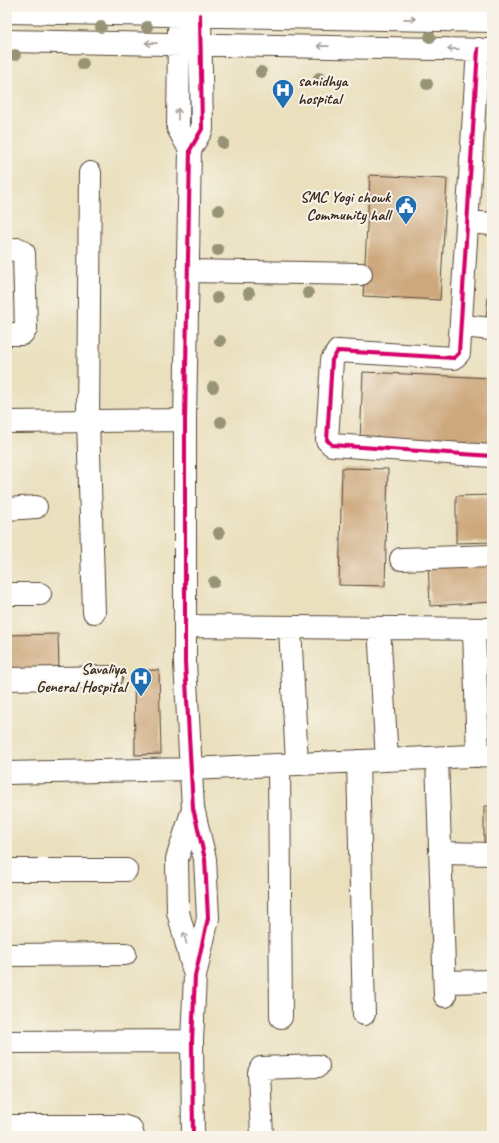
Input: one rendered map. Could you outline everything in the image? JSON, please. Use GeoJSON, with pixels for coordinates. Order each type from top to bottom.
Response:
{"type":"FeatureCollection","features":[{"type":"Feature","properties":{"kind":"street"},"geometry":{"type":"LineString","coordinates":[[7,12],[189,13],[492,21]]}},
{"type":"Feature","properties":{"kind":"street"},"geometry":{"type":"LineString","coordinates":[[189,13],[178,44],[178,128],[190,150]]}},
{"type":"Feature","properties":{"kind":"street"},"geometry":{"type":"LineString","coordinates":[[189,13],[201,44],[202,129],[190,150],[185,420],[185,663],[193,808],[205,859],[208,918],[195,976],[192,1041],[193,1136]]}},
{"type":"Feature","properties":{"kind":"street"},"geometry":{"type":"LineString","coordinates":[[7,41],[485,50],[468,222],[459,353],[454,358],[338,351],[334,354],[332,360],[327,440],[332,445],[492,456]]}},
{"type":"Feature","properties":{"kind":"street"},"geometry":{"type":"LineString","coordinates":[[90,173],[88,421],[94,612]]}},
{"type":"Feature","properties":{"kind":"street"},"geometry":{"type":"LineString","coordinates":[[468,222],[492,224]]}},
{"type":"Feature","properties":{"kind":"street"},"geometry":{"type":"LineString","coordinates":[[7,250],[19,249],[24,253],[26,329],[22,334],[7,334]]}},
{"type":"Feature","properties":{"kind":"street"},"geometry":{"type":"LineString","coordinates":[[188,271],[361,274]]}},
{"type":"Feature","properties":{"kind":"street"},"geometry":{"type":"LineString","coordinates":[[462,326],[492,329]]}},
{"type":"Feature","properties":{"kind":"street"},"geometry":{"type":"LineString","coordinates":[[7,422],[185,420]]}},
{"type":"Feature","properties":{"kind":"street"},"geometry":{"type":"LineString","coordinates":[[7,509],[36,507]]}},
{"type":"Feature","properties":{"kind":"street"},"geometry":{"type":"LineString","coordinates":[[401,559],[492,556]]}},
{"type":"Feature","properties":{"kind":"street"},"geometry":{"type":"LineString","coordinates":[[7,594],[40,594]]}},
{"type":"Feature","properties":{"kind":"street"},"geometry":{"type":"LineString","coordinates":[[7,774],[191,769],[485,755],[483,629],[185,626]]}},
{"type":"Feature","properties":{"kind":"street"},"geometry":{"type":"LineString","coordinates":[[281,1017],[290,627]]}},
{"type":"Feature","properties":{"kind":"street"},"geometry":{"type":"LineString","coordinates":[[379,628],[387,760]]}},
{"type":"Feature","properties":{"kind":"street"},"geometry":{"type":"LineString","coordinates":[[7,679],[111,677]]}},
{"type":"Feature","properties":{"kind":"street"},"geometry":{"type":"LineString","coordinates":[[437,758],[445,989],[492,981]]}},
{"type":"Feature","properties":{"kind":"street"},"geometry":{"type":"LineString","coordinates":[[358,761],[364,1014]]}},
{"type":"Feature","properties":{"kind":"street"},"geometry":{"type":"LineString","coordinates":[[193,808],[177,859],[178,912],[195,976]]}},
{"type":"Feature","properties":{"kind":"street"},"geometry":{"type":"LineString","coordinates":[[440,852],[492,854]]}},
{"type":"Feature","properties":{"kind":"street"},"geometry":{"type":"LineString","coordinates":[[7,870],[126,870]]}},
{"type":"Feature","properties":{"kind":"street"},"geometry":{"type":"LineString","coordinates":[[7,955],[125,954]]}},
{"type":"Feature","properties":{"kind":"street"},"geometry":{"type":"LineString","coordinates":[[7,1042],[192,1041]]}},
{"type":"Feature","properties":{"kind":"street"},"geometry":{"type":"LineString","coordinates":[[262,1136],[261,1068],[318,1066]]}},
{"type":"Feature","properties":{"kind":"street"},"geometry":{"type":"LineString","coordinates":[[7,1126],[126,1126],[131,1129],[133,1136]]}},
{"type":"Feature","properties":{"kind":"building","name":"SMC Yogi chowk Community hall"},"geometry":{"type":"Polygon","coordinates":[[[370,175],[447,179],[440,300],[363,296],[370,175]]]}},
{"type":"Feature","properties":{"kind":"building"},"geometry":{"type":"Polygon","coordinates":[[[492,264],[492,320],[486,319],[492,264]]]}},
{"type":"Feature","properties":{"kind":"building"},"geometry":{"type":"Polygon","coordinates":[[[363,372],[492,378],[492,447],[360,441],[363,372]]]}},
{"type":"Feature","properties":{"kind":"building"},"geometry":{"type":"Polygon","coordinates":[[[342,468],[388,469],[385,586],[339,585],[342,468]]]}},
{"type":"Feature","properties":{"kind":"building"},"geometry":{"type":"Polygon","coordinates":[[[492,495],[492,542],[456,543],[456,496],[492,495]]]}},
{"type":"Feature","properties":{"kind":"building"},"geometry":{"type":"Polygon","coordinates":[[[492,558],[492,602],[430,606],[428,561],[492,558]]]}},
{"type":"Feature","properties":{"kind":"building"},"geometry":{"type":"Polygon","coordinates":[[[58,634],[59,670],[7,672],[7,635],[58,634]]]}},
{"type":"Feature","properties":{"kind":"building"},"geometry":{"type":"Polygon","coordinates":[[[134,670],[159,670],[161,754],[135,755],[134,670]]]}},
{"type":"Feature","properties":{"kind":"building"},"geometry":{"type":"Polygon","coordinates":[[[484,806],[492,806],[492,846],[484,846],[484,806]]]}},
{"type":"Feature","properties":{"kind":"cycle path"},"geometry":{"type":"LineString","coordinates":[[193,1136],[192,1041],[195,976],[208,918],[205,859],[193,808],[185,663],[185,420],[190,150],[202,129],[200,15]]}},
{"type":"Feature","properties":{"kind":"cycle path"},"geometry":{"type":"LineString","coordinates":[[478,49],[459,353],[454,358],[338,351],[332,360],[327,440],[332,445],[492,456]]}},
{"type":"Feature","properties":{"kind":"place","name":"sanidhya hospital"},"geometry":{"type":"Point","coordinates":[283,110]}},
{"type":"Feature","properties":{"kind":"place","name":"SMC Yogi chowk Community hall"},"geometry":{"type":"Point","coordinates":[406,226]}},
{"type":"Feature","properties":{"kind":"place","name":"Savaliya General Hospital"},"geometry":{"type":"Point","coordinates":[141,698]}}]}
